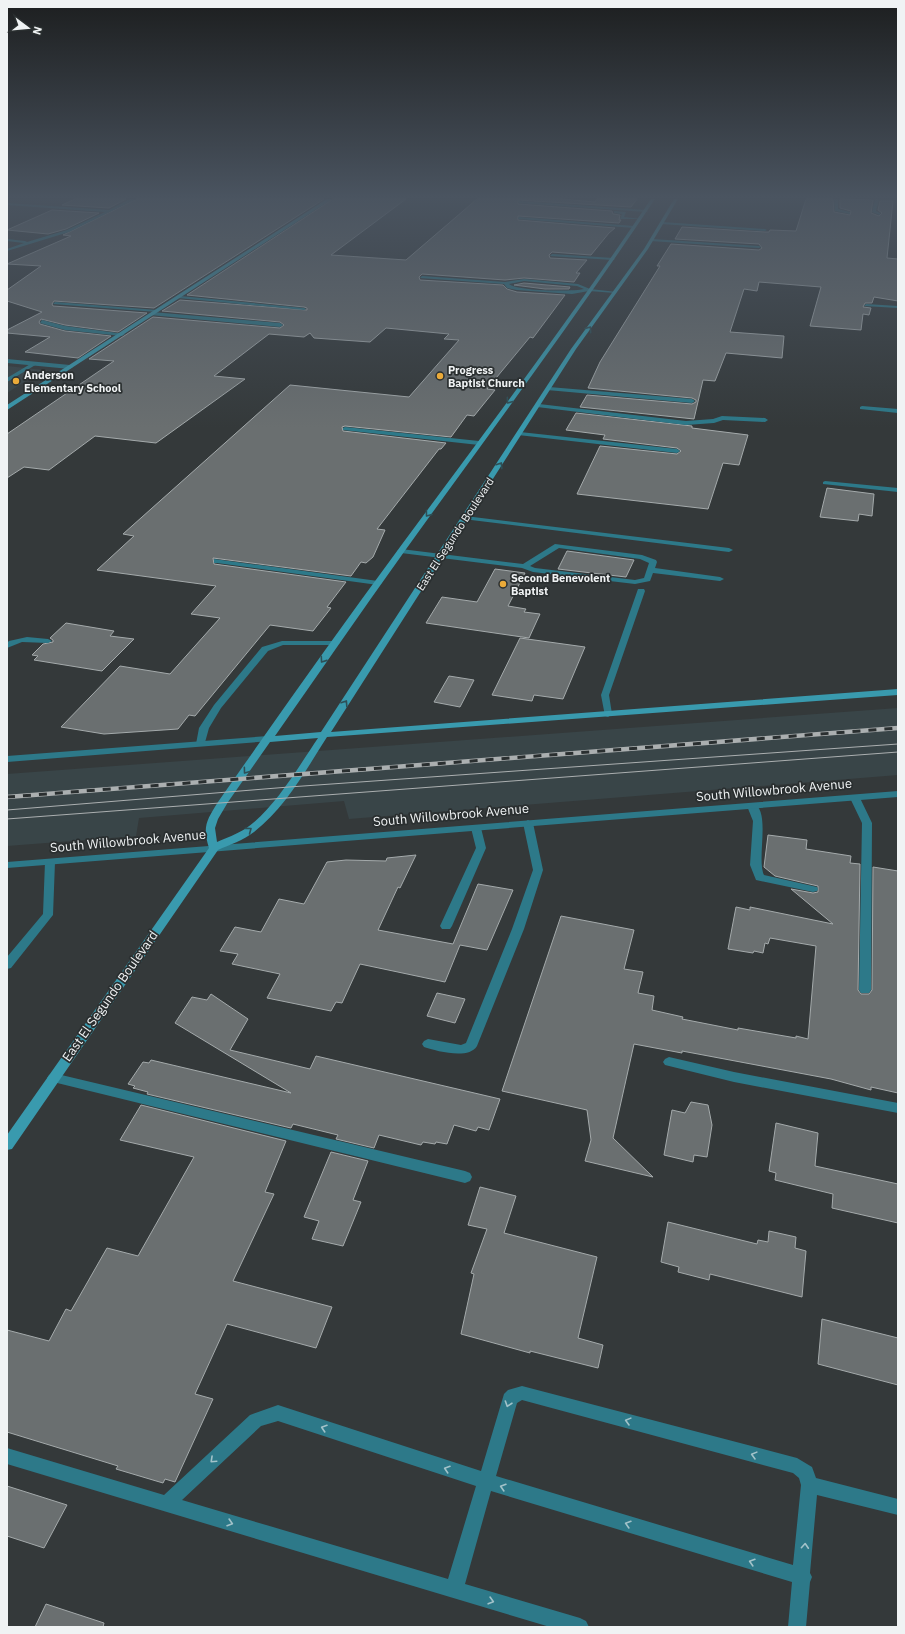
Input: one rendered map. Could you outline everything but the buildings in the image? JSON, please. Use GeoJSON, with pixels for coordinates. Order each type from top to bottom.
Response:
{"type":"FeatureCollection","features":[{"type":"Feature","properties":{"kind":"main road"},"geometry":{"type":"LineString","coordinates":[[7,408],[213,275]]}},
{"type":"Feature","properties":{"kind":"main road"},"geometry":{"type":"LineString","coordinates":[[214,848],[209,832],[211,822],[223,802],[378,583],[600,275]]}},
{"type":"Feature","properties":{"kind":"main road","name":"East El Segundo Boulevard"},"geometry":{"type":"LineString","coordinates":[[8,1143],[214,848],[248,830],[269,813],[324,736],[539,406],[548,389],[574,349],[627,275]]}},
{"type":"Feature","properties":{"kind":"main road"},"geometry":{"type":"LineString","coordinates":[[268,739],[898,692]]}},
{"type":"Feature","properties":{"kind":"street"},"geometry":{"type":"LineString","coordinates":[[422,277],[505,283],[524,280],[578,285],[589,290]]}},
{"type":"Feature","properties":{"kind":"street"},"geometry":{"type":"LineString","coordinates":[[505,283],[508,287],[572,293],[589,290],[615,292]]}},
{"type":"Feature","properties":{"kind":"street"},"geometry":{"type":"LineString","coordinates":[[180,297],[304,309]]}},
{"type":"Feature","properties":{"kind":"street"},"geometry":{"type":"LineString","coordinates":[[56,303],[280,325]]}},
{"type":"Feature","properties":{"kind":"street"},"geometry":{"type":"LineString","coordinates":[[866,305],[898,308]]}},
{"type":"Feature","properties":{"kind":"street"},"geometry":{"type":"LineString","coordinates":[[42,322],[64,328],[122,334]]}},
{"type":"Feature","properties":{"kind":"street"},"geometry":{"type":"LineString","coordinates":[[7,361],[70,367]]}},
{"type":"Feature","properties":{"kind":"street"},"geometry":{"type":"LineString","coordinates":[[7,380],[34,364]]}},
{"type":"Feature","properties":{"kind":"street"},"geometry":{"type":"LineString","coordinates":[[548,389],[692,401]]}},
{"type":"Feature","properties":{"kind":"street"},"geometry":{"type":"LineString","coordinates":[[539,406],[686,423],[714,421],[722,418],[765,420]]}},
{"type":"Feature","properties":{"kind":"street"},"geometry":{"type":"LineString","coordinates":[[862,408],[898,411]]}},
{"type":"Feature","properties":{"kind":"street"},"geometry":{"type":"LineString","coordinates":[[345,429],[479,443]]}},
{"type":"Feature","properties":{"kind":"street"},"geometry":{"type":"LineString","coordinates":[[520,434],[677,451]]}},
{"type":"Feature","properties":{"kind":"street"},"geometry":{"type":"LineString","coordinates":[[825,482],[898,490]]}},
{"type":"Feature","properties":{"kind":"street"},"geometry":{"type":"LineString","coordinates":[[465,518],[729,550]]}},
{"type":"Feature","properties":{"kind":"street"},"geometry":{"type":"LineString","coordinates":[[401,551],[524,566],[533,570],[635,582],[647,578],[653,562],[642,557],[558,546],[524,566]]}},
{"type":"Feature","properties":{"kind":"street"},"geometry":{"type":"LineString","coordinates":[[217,561],[378,583]]}},
{"type":"Feature","properties":{"kind":"street"},"geometry":{"type":"LineString","coordinates":[[650,570],[720,579]]}},
{"type":"Feature","properties":{"kind":"street"},"geometry":{"type":"LineString","coordinates":[[608,714],[605,695],[641,591]]}},
{"type":"Feature","properties":{"kind":"street"},"geometry":{"type":"LineString","coordinates":[[7,646],[13,642],[27,638],[48,641]]}},
{"type":"Feature","properties":{"kind":"street"},"geometry":{"type":"LineString","coordinates":[[201,744],[204,728],[217,707],[266,649],[282,643],[336,643]]}},
{"type":"Feature","properties":{"kind":"street"},"geometry":{"type":"LineString","coordinates":[[7,759],[268,739]]}},
{"type":"Feature","properties":{"kind":"street","name":"South Willowbrook Avenue"},"geometry":{"type":"LineString","coordinates":[[7,865],[898,794]]}},
{"type":"Feature","properties":{"kind":"street"},"geometry":{"type":"LineString","coordinates":[[855,798],[867,823],[865,990]]}},
{"type":"Feature","properties":{"kind":"street"},"geometry":{"type":"LineString","coordinates":[[752,806],[758,821],[754,861],[756,872],[760,878],[813,889]]}},
{"type":"Feature","properties":{"kind":"street"},"geometry":{"type":"LineString","coordinates":[[428,1044],[462,1050],[471,1046],[518,929],[538,870],[528,823]]}},
{"type":"Feature","properties":{"kind":"street"},"geometry":{"type":"LineString","coordinates":[[446,926],[480,848],[476,828]]}},
{"type":"Feature","properties":{"kind":"street"},"geometry":{"type":"LineString","coordinates":[[7,966],[48,914],[50,862]]}},
{"type":"Feature","properties":{"kind":"street"},"geometry":{"type":"LineString","coordinates":[[669,1062],[734,1077],[898,1108]]}},
{"type":"Feature","properties":{"kind":"street"},"geometry":{"type":"LineString","coordinates":[[53,1078],[465,1177]]}},
{"type":"Feature","properties":{"kind":"street"},"geometry":{"type":"LineString","coordinates":[[454,1590],[484,1481],[510,1399],[514,1395],[522,1393],[797,1466],[806,1473],[810,1485],[803,1577],[797,1627]]}},
{"type":"Feature","properties":{"kind":"street"},"geometry":{"type":"LineString","coordinates":[[166,1504],[256,1420],[278,1413],[484,1481],[803,1577]]}},
{"type":"Feature","properties":{"kind":"street"},"geometry":{"type":"LineString","coordinates":[[7,1456],[580,1627]]}},
{"type":"Feature","properties":{"kind":"street"},"geometry":{"type":"LineString","coordinates":[[810,1485],[898,1507]]}},
{"type":"Feature","properties":{"kind":"shaded area","name":"Anderson Elementary School"},"geometry":{"type":"Polygon","coordinates":[[[7,366],[43,370],[7,393],[7,366]]]}},
{"type":"Feature","properties":{"kind":"shaded area"},"geometry":{"type":"Polygon","coordinates":[[[898,708],[898,775],[349,819],[344,801],[139,818],[136,836],[7,846],[7,774],[898,708]]]}},
{"type":"Feature","properties":{"kind":"tram line"},"geometry":{"type":"LineString","coordinates":[[7,810],[289,787],[898,744]]}},
{"type":"Feature","properties":{"kind":"tram line"},"geometry":{"type":"LineString","coordinates":[[7,819],[898,752]]}},
{"type":"Feature","properties":{"kind":"railway"},"geometry":{"type":"LineString","coordinates":[[7,797],[898,728]]}},
{"type":"Feature","properties":{"kind":"place","name":"Progress Baptist Church"},"geometry":{"type":"Point","coordinates":[440,376]}},
{"type":"Feature","properties":{"kind":"place","name":"Anderson Elementary School"},"geometry":{"type":"Point","coordinates":[16,381]}},
{"type":"Feature","properties":{"kind":"place","name":"Second Benevolent Baptist"},"geometry":{"type":"Point","coordinates":[503,584]}}]}
